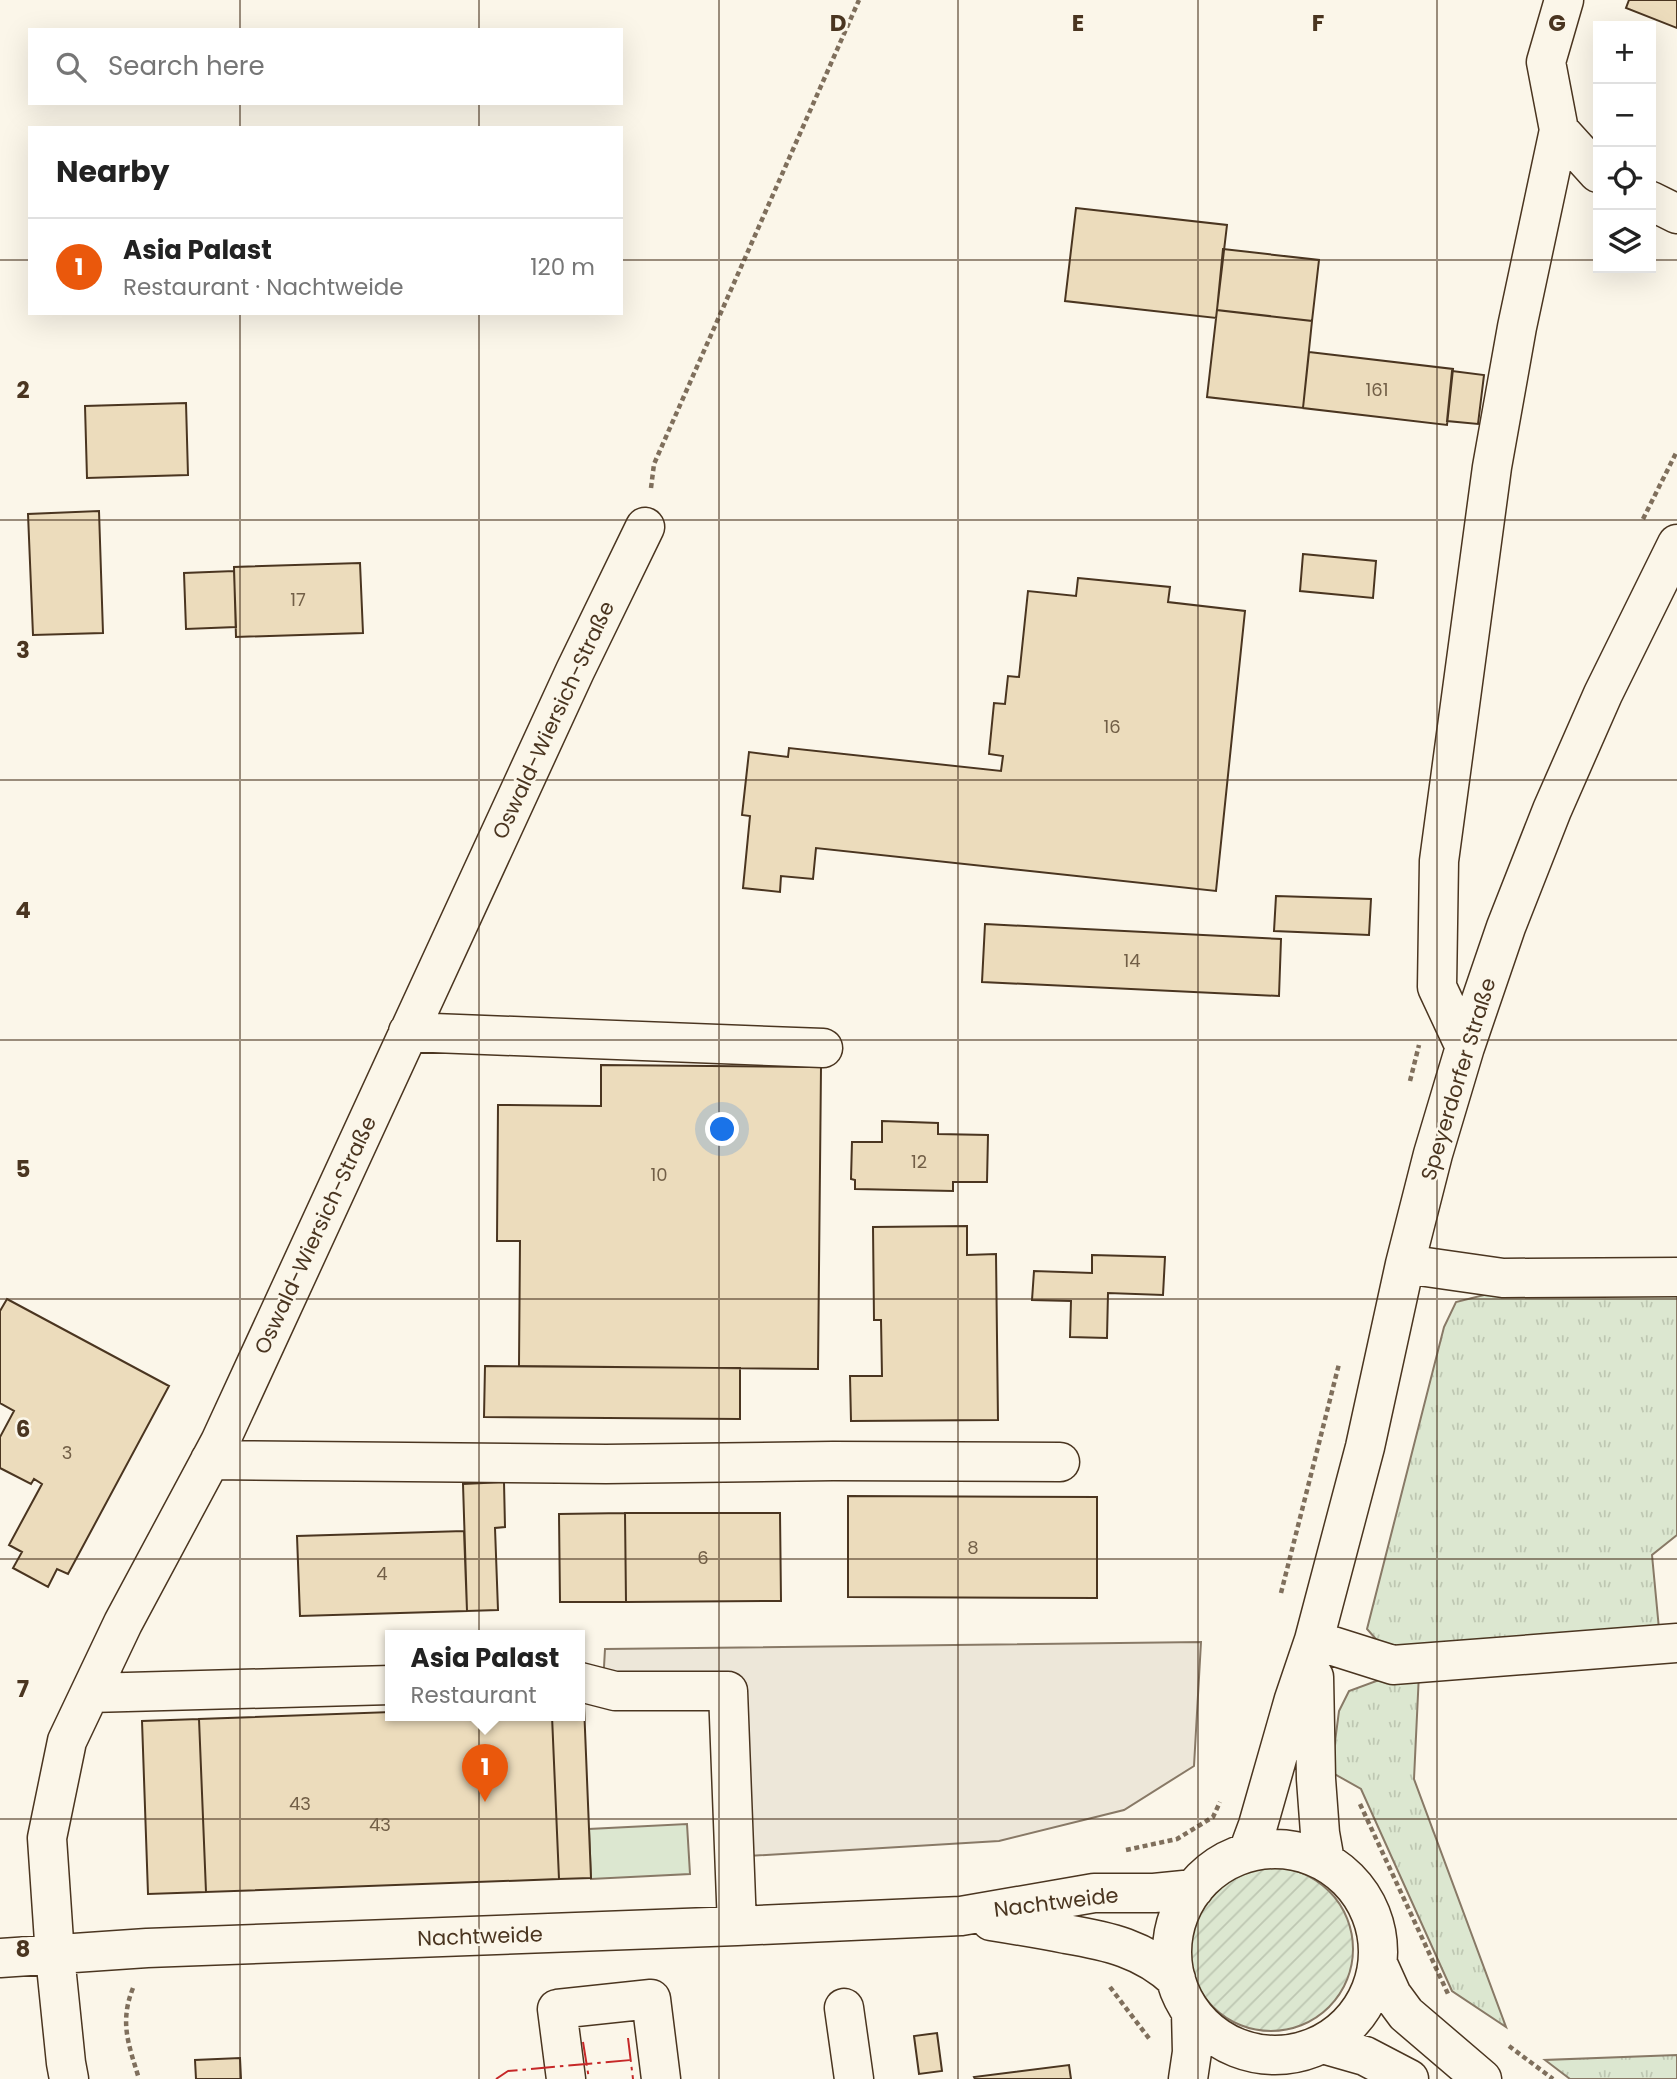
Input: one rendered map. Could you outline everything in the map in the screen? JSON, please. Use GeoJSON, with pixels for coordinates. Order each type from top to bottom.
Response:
{"type":"FeatureCollection","features":[{"type":"Feature","properties":{"kind":"street"},"geometry":{"type":"LineString","coordinates":[[1465,1047],[1437,987],[1439,861],[1492,467],[1517,327],[1559,130],[1546,62],[1564,0]]}},
{"type":"Feature","properties":{"kind":"street"},"geometry":{"type":"LineString","coordinates":[[1559,130],[1593,167]]}},
{"type":"Feature","properties":{"kind":"street"},"geometry":{"type":"LineString","coordinates":[[1656,204],[1677,214]]}},
{"type":"Feature","properties":{"kind":"street","name":"Oswald-Wiersich-Straße"},"geometry":{"type":"LineString","coordinates":[[69,2079],[65,2063],[55,1955],[47,1838],[67,1741],[123,1623],[210,1460],[575,671],[645,527]]}},
{"type":"Feature","properties":{"kind":"street","name":"Speyerdorfer Straße"},"geometry":{"type":"LineString","coordinates":[[1248,1852],[1314,1640],[1365,1447],[1405,1264],[1433,1154],[1465,1047],[1506,927],[1552,810],[1603,694],[1677,544]]}},
{"type":"Feature","properties":{"kind":"street"},"geometry":{"type":"LineString","coordinates":[[408,1032],[823,1048]]}},
{"type":"Feature","properties":{"kind":"street"},"geometry":{"type":"LineString","coordinates":[[1405,1264],[1503,1278],[1677,1277]]}},
{"type":"Feature","properties":{"kind":"street"},"geometry":{"type":"LineString","coordinates":[[210,1460],[606,1464],[1060,1462]]}},
{"type":"Feature","properties":{"kind":"street"},"geometry":{"type":"LineString","coordinates":[[1314,1640],[1393,1665],[1677,1643]]}},
{"type":"Feature","properties":{"kind":"street","name":"Speyerdorfer Straße"},"geometry":{"type":"LineString","coordinates":[[1314,1640],[1316,1779],[1325,1861]]}},
{"type":"Feature","properties":{"kind":"street"},"geometry":{"type":"LineString","coordinates":[[585,1684],[615,1692],[728,1691],[737,1926]]}},
{"type":"Feature","properties":{"kind":"street"},"geometry":{"type":"LineString","coordinates":[[90,1693],[385,1685]]}},
{"type":"Feature","properties":{"kind":"street"},"geometry":{"type":"LineString","coordinates":[[1184,1996],[1213,2035],[1231,2045],[1261,2054],[1281,2055],[1303,2052],[1323,2044],[1357,2015],[1373,1986],[1378,1964],[1378,1942],[1369,1910],[1351,1882],[1325,1861],[1282,1849],[1248,1852],[1217,1866],[1200,1880],[1178,1916],[1173,1937],[1172,1958],[1184,1996],[1192,2052],[1188,2079]]}},
{"type":"Feature","properties":{"kind":"street","name":"Nachtweide"},"geometry":{"type":"LineString","coordinates":[[0,1958],[148,1948],[961,1916],[1094,1893],[1154,1893],[1194,1889]]}},
{"type":"Feature","properties":{"kind":"street","name":"Nachtweide"},"geometry":{"type":"LineString","coordinates":[[961,1916],[1114,1943],[1129,1948],[1154,1961],[1184,1996]]}},
{"type":"Feature","properties":{"kind":"street"},"geometry":{"type":"LineString","coordinates":[[1378,1964],[1392,1995],[1406,2014],[1482,2079]]}},
{"type":"Feature","properties":{"kind":"street"},"geometry":{"type":"LineString","coordinates":[[566,2079],[557,2009],[651,1999],[661,2079]]}},
{"type":"Feature","properties":{"kind":"street"},"geometry":{"type":"LineString","coordinates":[[844,2008],[854,2079]]}},
{"type":"Feature","properties":{"kind":"street"},"geometry":{"type":"LineString","coordinates":[[1323,2044],[1365,2056],[1409,2079]]}},
{"type":"Feature","properties":{"kind":"street"},"geometry":{"type":"LineString","coordinates":[[1251,2079],[1281,2055]]}},
{"type":"Feature","properties":{"kind":"path"},"geometry":{"type":"LineString","coordinates":[[645,527],[654,464],[859,0]]}},
{"type":"Feature","properties":{"kind":"path"},"geometry":{"type":"LineString","coordinates":[[1116,1852],[1177,1839],[1213,1817],[1223,1795]]}},
{"type":"Feature","properties":{"kind":"path"},"geometry":{"type":"LineString","coordinates":[[1357,1797],[1452,2004]]}},
{"type":"Feature","properties":{"kind":"path"},"geometry":{"type":"LineString","coordinates":[[139,2079],[127,2038],[125,2016],[148,1948]]}},
{"type":"Feature","properties":{"kind":"path"},"geometry":{"type":"LineString","coordinates":[[1108,1984],[1155,2047]]}},
{"type":"Feature","properties":{"kind":"green space"},"geometry":{"type":"Polygon","coordinates":[[[1484,1295],[1677,1295],[1677,1535],[1652,1555],[1659,1629],[1391,1656],[1367,1629],[1444,1327],[1456,1302],[1484,1295]]]}},
{"type":"Feature","properties":{"kind":"green space"},"geometry":{"type":"Polygon","coordinates":[[[1419,1673],[1414,1779],[1506,2027],[1452,1991],[1361,1789],[1331,1772],[1339,1711],[1349,1691],[1379,1680],[1419,1673]]]}},
{"type":"Feature","properties":{"kind":"green space"},"geometry":{"type":"Polygon","coordinates":[[[687,1824],[690,1874],[591,1879],[589,1829],[687,1824]]]}},
{"type":"Feature","properties":{"kind":"green space"},"geometry":{"type":"Polygon","coordinates":[[[1271,1867],[1302,1873],[1329,1891],[1347,1918],[1353,1949],[1347,1980],[1329,2007],[1302,2025],[1271,2031],[1240,2025],[1213,2007],[1195,1980],[1189,1949],[1195,1918],[1213,1891],[1240,1873],[1271,1867]]]}},
{"type":"Feature","properties":{"kind":"green space"},"geometry":{"type":"Polygon","coordinates":[[[1677,2055],[1677,2079],[1570,2079],[1545,2060],[1677,2055]]]}},
{"type":"Feature","properties":{"kind":"shaded area"},"geometry":{"type":"Polygon","coordinates":[[[1201,1642],[1194,1766],[1124,1810],[999,1841],[748,1856],[739,1683],[603,1685],[605,1649],[1201,1642]]]}},
{"type":"Feature","properties":{"kind":"building"},"geometry":{"type":"Polygon","coordinates":[[[1629,0],[1677,0],[1677,28],[1626,8],[1629,0]]]}},
{"type":"Feature","properties":{"kind":"building"},"geometry":{"type":"Polygon","coordinates":[[[1076,208],[1227,225],[1216,318],[1065,301],[1076,208]]]}},
{"type":"Feature","properties":{"kind":"building"},"geometry":{"type":"Polygon","coordinates":[[[1223,249],[1319,260],[1312,321],[1217,310],[1223,249]]]}},
{"type":"Feature","properties":{"kind":"building"},"geometry":{"type":"Polygon","coordinates":[[[1217,310],[1312,321],[1303,408],[1207,397],[1217,310]]]}},
{"type":"Feature","properties":{"kind":"building"},"geometry":{"type":"Polygon","coordinates":[[[1309,352],[1453,369],[1447,425],[1303,408],[1309,352]]]}},
{"type":"Feature","properties":{"kind":"building"},"geometry":{"type":"Polygon","coordinates":[[[1452,371],[1484,375],[1478,424],[1447,421],[1452,371]]]}},
{"type":"Feature","properties":{"kind":"building"},"geometry":{"type":"Polygon","coordinates":[[[186,403],[188,475],[87,478],[85,406],[186,403]]]}},
{"type":"Feature","properties":{"kind":"building"},"geometry":{"type":"Polygon","coordinates":[[[99,511],[103,633],[33,635],[28,514],[99,511]]]}},
{"type":"Feature","properties":{"kind":"building"},"geometry":{"type":"Polygon","coordinates":[[[1303,554],[1376,561],[1373,598],[1300,591],[1303,554]]]}},
{"type":"Feature","properties":{"kind":"building"},"geometry":{"type":"Polygon","coordinates":[[[360,563],[363,633],[236,637],[234,567],[360,563]]]}},
{"type":"Feature","properties":{"kind":"building"},"geometry":{"type":"Polygon","coordinates":[[[234,571],[236,627],[186,629],[184,573],[234,571]]]}},
{"type":"Feature","properties":{"kind":"building"},"geometry":{"type":"Polygon","coordinates":[[[1078,578],[1170,587],[1168,602],[1245,611],[1216,891],[816,848],[813,879],[781,876],[780,892],[743,888],[750,816],[742,815],[749,752],[788,757],[789,748],[1001,771],[1003,756],[989,754],[994,703],[1005,704],[1008,676],[1019,677],[1028,591],[1076,596],[1078,578]]]}},
{"type":"Feature","properties":{"kind":"building"},"geometry":{"type":"Polygon","coordinates":[[[1276,896],[1371,899],[1369,935],[1274,931],[1276,896]]]}},
{"type":"Feature","properties":{"kind":"building"},"geometry":{"type":"Polygon","coordinates":[[[985,924],[1281,939],[1279,996],[982,982],[985,924]]]}},
{"type":"Feature","properties":{"kind":"building"},"geometry":{"type":"Polygon","coordinates":[[[601,1065],[821,1067],[818,1369],[519,1366],[520,1241],[497,1241],[498,1105],[601,1106],[601,1065]]]}},
{"type":"Feature","properties":{"kind":"building"},"geometry":{"type":"Polygon","coordinates":[[[882,1121],[938,1123],[938,1134],[988,1135],[987,1182],[953,1182],[953,1191],[855,1189],[855,1180],[851,1179],[852,1142],[882,1142],[882,1121]]]}},
{"type":"Feature","properties":{"kind":"building"},"geometry":{"type":"Polygon","coordinates":[[[967,1226],[967,1255],[996,1254],[998,1420],[851,1421],[850,1376],[882,1376],[881,1320],[874,1320],[873,1227],[967,1226]]]}},
{"type":"Feature","properties":{"kind":"building"},"geometry":{"type":"Polygon","coordinates":[[[1092,1255],[1165,1257],[1163,1295],[1108,1293],[1107,1338],[1070,1337],[1071,1301],[1032,1300],[1034,1271],[1092,1273],[1092,1255]]]}},
{"type":"Feature","properties":{"kind":"building"},"geometry":{"type":"Polygon","coordinates":[[[7,1299],[169,1386],[68,1574],[57,1569],[48,1587],[13,1568],[22,1552],[9,1545],[42,1484],[34,1479],[31,1484],[0,1468],[0,1437],[14,1411],[0,1403],[0,1311],[7,1299]]]}},
{"type":"Feature","properties":{"kind":"building"},"geometry":{"type":"Polygon","coordinates":[[[485,1366],[740,1368],[740,1419],[484,1417],[485,1366]]]}},
{"type":"Feature","properties":{"kind":"building"},"geometry":{"type":"Polygon","coordinates":[[[504,1482],[505,1527],[495,1528],[498,1610],[467,1611],[463,1484],[504,1482]]]}},
{"type":"Feature","properties":{"kind":"building"},"geometry":{"type":"Polygon","coordinates":[[[848,1496],[1097,1497],[1097,1598],[848,1597],[848,1496]]]}},
{"type":"Feature","properties":{"kind":"building"},"geometry":{"type":"Polygon","coordinates":[[[625,1513],[780,1513],[781,1601],[626,1602],[625,1513]]]}},
{"type":"Feature","properties":{"kind":"building"},"geometry":{"type":"Polygon","coordinates":[[[625,1513],[626,1602],[560,1602],[559,1514],[625,1513]]]}},
{"type":"Feature","properties":{"kind":"building"},"geometry":{"type":"Polygon","coordinates":[[[464,1531],[467,1611],[300,1616],[297,1536],[464,1531]]]}},
{"type":"Feature","properties":{"kind":"building"},"geometry":{"type":"Polygon","coordinates":[[[385,1712],[385,1721],[552,1721],[559,1879],[206,1892],[199,1719],[385,1712]]]}},
{"type":"Feature","properties":{"kind":"building"},"geometry":{"type":"Polygon","coordinates":[[[199,1719],[206,1892],[148,1894],[142,1721],[199,1719]]]}},
{"type":"Feature","properties":{"kind":"building"},"geometry":{"type":"Polygon","coordinates":[[[552,1721],[585,1721],[591,1878],[559,1879],[552,1721]]]}},
{"type":"Feature","properties":{"kind":"building"},"geometry":{"type":"Polygon","coordinates":[[[937,2033],[942,2071],[919,2074],[914,2036],[937,2033]]]}},
{"type":"Feature","properties":{"kind":"building"},"geometry":{"type":"Polygon","coordinates":[[[240,2058],[241,2079],[196,2079],[195,2060],[240,2058]]]}},
{"type":"Feature","properties":{"kind":"building"},"geometry":{"type":"Polygon","coordinates":[[[1069,2065],[1071,2079],[974,2077],[1069,2065]]]}},
{"type":"Feature","properties":{"kind":"power"},"geometry":{"type":"LineString","coordinates":[[628,2038],[633,2079]]}},
{"type":"Feature","properties":{"kind":"power"},"geometry":{"type":"LineString","coordinates":[[583,2042],[589,2079]]}},
{"type":"Feature","properties":{"kind":"power"},"geometry":{"type":"LineString","coordinates":[[496,2079],[508,2071],[631,2060]]}},
{"type":"Feature","properties":{"kind":"place","name":"Asia Palast"},"geometry":{"type":"Point","coordinates":[485,1802]}}]}
